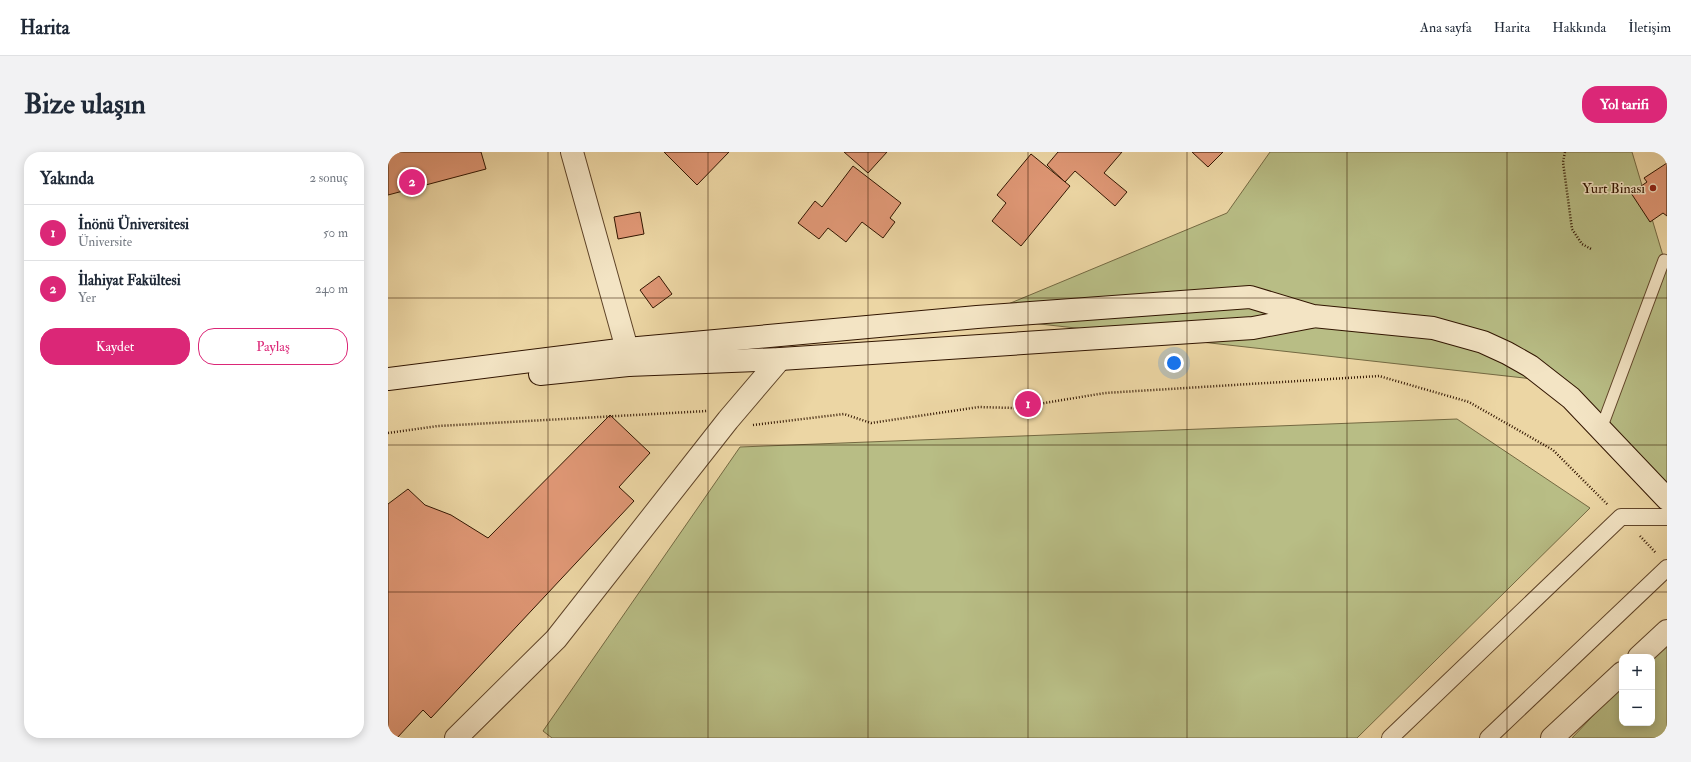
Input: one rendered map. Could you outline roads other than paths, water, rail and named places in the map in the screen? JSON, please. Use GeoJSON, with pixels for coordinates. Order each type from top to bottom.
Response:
{"type":"FeatureCollection","features":[{"type":"Feature","properties":{"kind":"main road"},"geometry":{"type":"LineString","coordinates":[[572,152],[628,357]]}},
{"type":"Feature","properties":{"kind":"main road"},"geometry":{"type":"LineString","coordinates":[[388,379],[628,357],[977,317],[1250,297],[1313,316],[1433,328],[1483,342],[1524,362],[1551,381],[1571,398],[1667,498]]}},
{"type":"Feature","properties":{"kind":"main road"},"geometry":{"type":"LineString","coordinates":[[388,393],[411,388],[628,357],[780,359],[1253,328],[1313,316]]}},
{"type":"Feature","properties":{"kind":"main road"},"geometry":{"type":"LineString","coordinates":[[456,738],[556,639],[728,420],[780,359]]}},
{"type":"Feature","properties":{"kind":"main road"},"geometry":{"type":"LineString","coordinates":[[1642,654],[1667,631]]}},
{"type":"Feature","properties":{"kind":"main road"},"geometry":{"type":"LineString","coordinates":[[1552,738],[1619,676]]}},
{"type":"Feature","properties":{"kind":"street"},"geometry":{"type":"LineString","coordinates":[[1390,738],[1621,517],[1667,517]]}},
{"type":"Feature","properties":{"kind":"street"},"geometry":{"type":"LineString","coordinates":[[1488,738],[1667,568]]}},
{"type":"Feature","properties":{"kind":"lane"},"geometry":{"type":"LineString","coordinates":[[1601,429],[1664,260]]}},
{"type":"Feature","properties":{"kind":"place","name":"İlahiyat Fakültesi"},"geometry":{"type":"Point","coordinates":[412,182]}},
{"type":"Feature","properties":{"kind":"place","name":"Yurt Binası"},"geometry":{"type":"Point","coordinates":[1653,188]}},
{"type":"Feature","properties":{"kind":"place","name":"İnönü Üniversitesi"},"geometry":{"type":"Point","coordinates":[1028,404]}}]}
